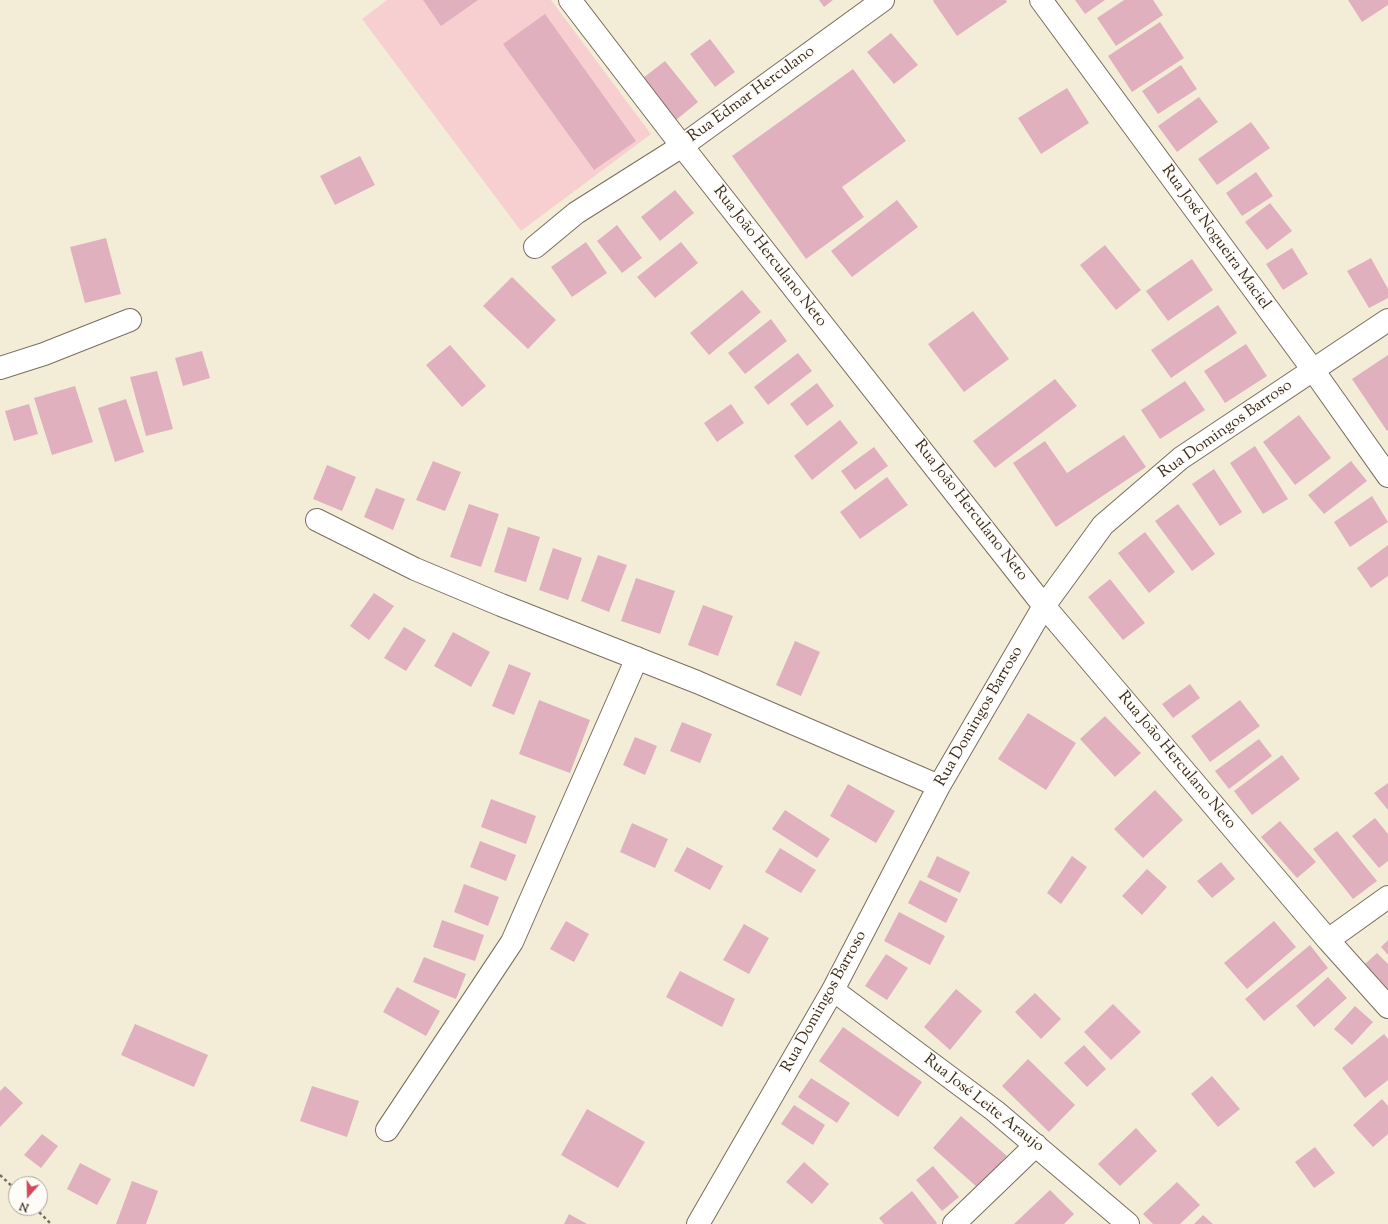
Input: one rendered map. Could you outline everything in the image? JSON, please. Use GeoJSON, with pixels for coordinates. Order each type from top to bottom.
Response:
{"type":"FeatureCollection","features":[{"type":"Feature","properties":{"kind":"street","name":"Rua João Herculano Neto"},"geometry":{"type":"LineString","coordinates":[[570,0],[682,146],[1044,606],[1328,940],[1388,1007]]}},
{"type":"Feature","properties":{"kind":"street","name":"Rua Edmar Herculano"},"geometry":{"type":"LineString","coordinates":[[535,247],[576,213],[682,146],[883,0]]}},
{"type":"Feature","properties":{"kind":"street","name":"Rua José Nogueira Maciel"},"geometry":{"type":"LineString","coordinates":[[1041,0],[1313,370],[1388,476]]}},
{"type":"Feature","properties":{"kind":"street"},"geometry":{"type":"LineString","coordinates":[[0,368],[44,354],[130,320]]}},
{"type":"Feature","properties":{"kind":"street","name":"Rua Domingos Barroso"},"geometry":{"type":"LineString","coordinates":[[698,1224],[833,990],[939,786],[1044,606],[1103,524],[1181,458],[1388,320]]}},
{"type":"Feature","properties":{"kind":"street"},"geometry":{"type":"LineString","coordinates":[[317,520],[415,570],[704,685],[939,786]]}},
{"type":"Feature","properties":{"kind":"street"},"geometry":{"type":"LineString","coordinates":[[387,1130],[512,942],[637,658]]}},
{"type":"Feature","properties":{"kind":"street"},"geometry":{"type":"LineString","coordinates":[[1328,940],[1388,897]]}},
{"type":"Feature","properties":{"kind":"street","name":"Rua José Leite Araujo"},"geometry":{"type":"LineString","coordinates":[[833,990],[995,1111],[1128,1224]]}},
{"type":"Feature","properties":{"kind":"street"},"geometry":{"type":"LineString","coordinates":[[954,1224],[1036,1145]]}},
{"type":"Feature","properties":{"kind":"path"},"geometry":{"type":"LineString","coordinates":[[0,1175],[8,1182]]}},
{"type":"Feature","properties":{"kind":"path"},"geometry":{"type":"LineString","coordinates":[[42,1216],[51,1224]]}},
{"type":"Feature","properties":{"kind":"shaded area"},"geometry":{"type":"Polygon","coordinates":[[[387,0],[551,0],[651,134],[521,231],[362,19],[387,0]]]}},
{"type":"Feature","properties":{"kind":"building"},"geometry":{"type":"Polygon","coordinates":[[[423,0],[478,0],[441,26],[423,0]]]}},
{"type":"Feature","properties":{"kind":"building"},"geometry":{"type":"Polygon","coordinates":[[[819,0],[833,0],[824,7],[819,0]]]}},
{"type":"Feature","properties":{"kind":"building"},"geometry":{"type":"Polygon","coordinates":[[[1006,0],[1007,2],[957,36],[933,1],[1006,0]]]}},
{"type":"Feature","properties":{"kind":"building"},"geometry":{"type":"Polygon","coordinates":[[[1075,0],[1105,0],[1085,14],[1075,0]]]}},
{"type":"Feature","properties":{"kind":"building"},"geometry":{"type":"Polygon","coordinates":[[[1124,0],[1153,0],[1163,15],[1116,46],[1097,18],[1124,0]]]}},
{"type":"Feature","properties":{"kind":"building"},"geometry":{"type":"Polygon","coordinates":[[[1348,0],[1388,0],[1388,5],[1362,22],[1348,0]]]}},
{"type":"Feature","properties":{"kind":"building"},"geometry":{"type":"Polygon","coordinates":[[[545,14],[636,141],[594,170],[503,44],[545,14]]]}},
{"type":"Feature","properties":{"kind":"building"},"geometry":{"type":"Polygon","coordinates":[[[1160,22],[1184,58],[1132,92],[1108,56],[1160,22]]]}},
{"type":"Feature","properties":{"kind":"building"},"geometry":{"type":"Polygon","coordinates":[[[891,33],[918,65],[894,84],[867,52],[891,33]]]}},
{"type":"Feature","properties":{"kind":"building"},"geometry":{"type":"Polygon","coordinates":[[[710,39],[735,72],[715,87],[690,54],[710,39]]]}},
{"type":"Feature","properties":{"kind":"building"},"geometry":{"type":"Polygon","coordinates":[[[665,61],[698,102],[676,120],[643,78],[665,61]]]}},
{"type":"Feature","properties":{"kind":"building"},"geometry":{"type":"Polygon","coordinates":[[[1181,65],[1197,89],[1158,114],[1142,91],[1181,65]]]}},
{"type":"Feature","properties":{"kind":"building"},"geometry":{"type":"Polygon","coordinates":[[[853,69],[906,141],[842,187],[864,217],[806,259],[732,156],[853,69]]]}},
{"type":"Feature","properties":{"kind":"building"},"geometry":{"type":"Polygon","coordinates":[[[1067,88],[1089,123],[1041,154],[1018,118],[1067,88]]]}},
{"type":"Feature","properties":{"kind":"building"},"geometry":{"type":"Polygon","coordinates":[[[1199,97],[1218,122],[1177,152],[1158,126],[1199,97]]]}},
{"type":"Feature","properties":{"kind":"building"},"geometry":{"type":"Polygon","coordinates":[[[1251,122],[1270,148],[1217,185],[1198,159],[1251,122]]]}},
{"type":"Feature","properties":{"kind":"building"},"geometry":{"type":"Polygon","coordinates":[[[360,156],[375,185],[335,205],[320,176],[360,156]]]}},
{"type":"Feature","properties":{"kind":"building"},"geometry":{"type":"Polygon","coordinates":[[[1256,172],[1273,196],[1242,216],[1226,193],[1256,172]]]}},
{"type":"Feature","properties":{"kind":"building"},"geometry":{"type":"Polygon","coordinates":[[[675,190],[694,213],[660,241],[641,217],[675,190]]]}},
{"type":"Feature","properties":{"kind":"building"},"geometry":{"type":"Polygon","coordinates":[[[897,200],[918,227],[852,277],[831,251],[897,200]]]}},
{"type":"Feature","properties":{"kind":"building"},"geometry":{"type":"Polygon","coordinates":[[[1270,203],[1292,231],[1267,250],[1245,222],[1270,203]]]}},
{"type":"Feature","properties":{"kind":"building"},"geometry":{"type":"Polygon","coordinates":[[[617,225],[642,258],[622,273],[597,241],[617,225]]]}},
{"type":"Feature","properties":{"kind":"building"},"geometry":{"type":"Polygon","coordinates":[[[106,238],[121,294],[85,303],[70,247],[106,238]]]}},
{"type":"Feature","properties":{"kind":"building"},"geometry":{"type":"Polygon","coordinates":[[[586,242],[607,273],[572,297],[551,267],[586,242]]]}},
{"type":"Feature","properties":{"kind":"building"},"geometry":{"type":"Polygon","coordinates":[[[681,242],[698,263],[655,298],[637,277],[681,242]]]}},
{"type":"Feature","properties":{"kind":"building"},"geometry":{"type":"Polygon","coordinates":[[[1105,245],[1141,290],[1116,310],[1080,265],[1105,245]]]}},
{"type":"Feature","properties":{"kind":"building"},"geometry":{"type":"Polygon","coordinates":[[[1292,248],[1308,274],[1283,290],[1266,264],[1292,248]]]}},
{"type":"Feature","properties":{"kind":"building"},"geometry":{"type":"Polygon","coordinates":[[[1371,258],[1388,289],[1388,298],[1369,308],[1347,271],[1371,258]]]}},
{"type":"Feature","properties":{"kind":"building"},"geometry":{"type":"Polygon","coordinates":[[[1192,259],[1213,290],[1168,321],[1146,291],[1192,259]]]}},
{"type":"Feature","properties":{"kind":"building"},"geometry":{"type":"Polygon","coordinates":[[[512,277],[556,320],[528,349],[483,306],[512,277]]]}},
{"type":"Feature","properties":{"kind":"building"},"geometry":{"type":"Polygon","coordinates":[[[742,290],[761,312],[709,355],[690,333],[742,290]]]}},
{"type":"Feature","properties":{"kind":"building"},"geometry":{"type":"Polygon","coordinates":[[[1218,305],[1237,333],[1171,378],[1151,350],[1218,305]]]}},
{"type":"Feature","properties":{"kind":"building"},"geometry":{"type":"Polygon","coordinates":[[[973,311],[1009,359],[964,392],[928,344],[973,311]]]}},
{"type":"Feature","properties":{"kind":"building"},"geometry":{"type":"Polygon","coordinates":[[[771,319],[787,341],[745,374],[728,353],[771,319]]]}},
{"type":"Feature","properties":{"kind":"building"},"geometry":{"type":"Polygon","coordinates":[[[1246,344],[1267,376],[1225,403],[1204,371],[1246,344]]]}},
{"type":"Feature","properties":{"kind":"building"},"geometry":{"type":"Polygon","coordinates":[[[450,345],[486,386],[462,407],[426,365],[450,345]]]}},
{"type":"Feature","properties":{"kind":"building"},"geometry":{"type":"Polygon","coordinates":[[[202,351],[210,378],[183,386],[175,358],[202,351]]]}},
{"type":"Feature","properties":{"kind":"building"},"geometry":{"type":"Polygon","coordinates":[[[798,353],[812,371],[768,405],[754,387],[798,353]]]}},
{"type":"Feature","properties":{"kind":"building"},"geometry":{"type":"Polygon","coordinates":[[[1388,355],[1388,430],[1387,431],[1352,379],[1388,355]]]}},
{"type":"Feature","properties":{"kind":"building"},"geometry":{"type":"Polygon","coordinates":[[[157,371],[173,429],[146,436],[130,377],[157,371]]]}},
{"type":"Feature","properties":{"kind":"building"},"geometry":{"type":"Polygon","coordinates":[[[1055,379],[1077,406],[995,468],[973,441],[1055,379]]]}},
{"type":"Feature","properties":{"kind":"building"},"geometry":{"type":"Polygon","coordinates":[[[1185,381],[1205,410],[1160,439],[1141,410],[1185,381]]]}},
{"type":"Feature","properties":{"kind":"building"},"geometry":{"type":"Polygon","coordinates":[[[817,383],[834,406],[807,426],[790,404],[817,383]]]}},
{"type":"Feature","properties":{"kind":"building"},"geometry":{"type":"Polygon","coordinates":[[[75,386],[93,442],[52,455],[34,398],[75,386]]]}},
{"type":"Feature","properties":{"kind":"building"},"geometry":{"type":"Polygon","coordinates":[[[126,399],[144,452],[115,462],[98,408],[126,399]]]}},
{"type":"Feature","properties":{"kind":"building"},"geometry":{"type":"Polygon","coordinates":[[[29,404],[38,434],[14,441],[5,411],[29,404]]]}},
{"type":"Feature","properties":{"kind":"building"},"geometry":{"type":"Polygon","coordinates":[[[731,404],[744,423],[717,442],[704,423],[731,404]]]}},
{"type":"Feature","properties":{"kind":"building"},"geometry":{"type":"Polygon","coordinates":[[[1299,415],[1331,458],[1295,485],[1263,442],[1299,415]]]}},
{"type":"Feature","properties":{"kind":"building"},"geometry":{"type":"Polygon","coordinates":[[[840,420],[858,443],[812,480],[794,456],[840,420]]]}},
{"type":"Feature","properties":{"kind":"building"},"geometry":{"type":"Polygon","coordinates":[[[1124,435],[1146,467],[1056,527],[1013,463],[1045,441],[1067,473],[1124,435]]]}},
{"type":"Feature","properties":{"kind":"building"},"geometry":{"type":"Polygon","coordinates":[[[1255,446],[1288,499],[1263,514],[1230,463],[1255,446]]]}},
{"type":"Feature","properties":{"kind":"building"},"geometry":{"type":"Polygon","coordinates":[[[874,447],[888,466],[855,490],[841,471],[874,447]]]}},
{"type":"Feature","properties":{"kind":"building"},"geometry":{"type":"Polygon","coordinates":[[[433,461],[461,472],[445,511],[416,500],[433,461]]]}},
{"type":"Feature","properties":{"kind":"building"},"geometry":{"type":"Polygon","coordinates":[[[1351,461],[1367,481],[1324,514],[1308,495],[1351,461]]]}},
{"type":"Feature","properties":{"kind":"building"},"geometry":{"type":"Polygon","coordinates":[[[327,465],[356,477],[342,511],[313,499],[327,465]]]}},
{"type":"Feature","properties":{"kind":"building"},"geometry":{"type":"Polygon","coordinates":[[[1214,469],[1242,512],[1220,526],[1192,484],[1214,469]]]}},
{"type":"Feature","properties":{"kind":"building"},"geometry":{"type":"Polygon","coordinates":[[[887,477],[908,505],[860,539],[840,512],[887,477]]]}},
{"type":"Feature","properties":{"kind":"building"},"geometry":{"type":"Polygon","coordinates":[[[376,488],[405,499],[393,530],[364,517],[376,488]]]}},
{"type":"Feature","properties":{"kind":"building"},"geometry":{"type":"Polygon","coordinates":[[[1372,496],[1388,522],[1350,547],[1334,522],[1372,496]]]}},
{"type":"Feature","properties":{"kind":"building"},"geometry":{"type":"Polygon","coordinates":[[[469,504],[499,514],[481,567],[450,557],[469,504]]]}},
{"type":"Feature","properties":{"kind":"building"},"geometry":{"type":"Polygon","coordinates":[[[1178,504],[1215,554],[1192,571],[1155,521],[1178,504]]]}},
{"type":"Feature","properties":{"kind":"building"},"geometry":{"type":"Polygon","coordinates":[[[508,527],[540,537],[526,582],[494,572],[508,527]]]}},
{"type":"Feature","properties":{"kind":"building"},"geometry":{"type":"Polygon","coordinates":[[[1145,532],[1175,572],[1149,593],[1118,553],[1145,532]]]}},
{"type":"Feature","properties":{"kind":"building"},"geometry":{"type":"Polygon","coordinates":[[[1388,545],[1388,576],[1371,588],[1357,568],[1388,545]]]}},
{"type":"Feature","properties":{"kind":"building"},"geometry":{"type":"Polygon","coordinates":[[[553,548],[582,558],[568,600],[539,590],[553,548]]]}},
{"type":"Feature","properties":{"kind":"building"},"geometry":{"type":"Polygon","coordinates":[[[598,555],[627,565],[609,612],[581,601],[598,555]]]}},
{"type":"Feature","properties":{"kind":"building"},"geometry":{"type":"Polygon","coordinates":[[[636,578],[675,591],[660,634],[621,621],[636,578]]]}},
{"type":"Feature","properties":{"kind":"building"},"geometry":{"type":"Polygon","coordinates":[[[1110,579],[1145,623],[1123,640],[1088,597],[1110,579]]]}},
{"type":"Feature","properties":{"kind":"building"},"geometry":{"type":"Polygon","coordinates":[[[374,593],[394,606],[369,640],[350,626],[374,593]]]}},
{"type":"Feature","properties":{"kind":"building"},"geometry":{"type":"Polygon","coordinates":[[[703,605],[733,616],[718,656],[688,645],[703,605]]]}},
{"type":"Feature","properties":{"kind":"building"},"geometry":{"type":"Polygon","coordinates":[[[404,627],[426,640],[406,671],[384,658],[404,627]]]}},
{"type":"Feature","properties":{"kind":"building"},"geometry":{"type":"Polygon","coordinates":[[[453,632],[490,652],[471,687],[434,666],[453,632]]]}},
{"type":"Feature","properties":{"kind":"building"},"geometry":{"type":"Polygon","coordinates":[[[795,641],[820,652],[801,696],[776,685],[795,641]]]}},
{"type":"Feature","properties":{"kind":"building"},"geometry":{"type":"Polygon","coordinates":[[[509,664],[531,673],[514,715],[492,706],[509,664]]]}},
{"type":"Feature","properties":{"kind":"building"},"geometry":{"type":"Polygon","coordinates":[[[1190,684],[1200,698],[1173,718],[1162,704],[1190,684]]]}},
{"type":"Feature","properties":{"kind":"building"},"geometry":{"type":"Polygon","coordinates":[[[539,700],[590,720],[570,773],[519,754],[539,700]]]}},
{"type":"Feature","properties":{"kind":"building"},"geometry":{"type":"Polygon","coordinates":[[[1240,700],[1260,726],[1210,762],[1191,736],[1240,700]]]}},
{"type":"Feature","properties":{"kind":"building"},"geometry":{"type":"Polygon","coordinates":[[[1028,713],[1076,743],[1046,790],[998,759],[1028,713]]]}},
{"type":"Feature","properties":{"kind":"building"},"geometry":{"type":"Polygon","coordinates":[[[1105,716],[1141,753],[1115,777],[1080,739],[1105,716]]]}},
{"type":"Feature","properties":{"kind":"building"},"geometry":{"type":"Polygon","coordinates":[[[682,722],[712,734],[700,763],[670,751],[682,722]]]}},
{"type":"Feature","properties":{"kind":"building"},"geometry":{"type":"Polygon","coordinates":[[[635,737],[657,746],[645,775],[623,765],[635,737]]]}},
{"type":"Feature","properties":{"kind":"building"},"geometry":{"type":"Polygon","coordinates":[[[1259,739],[1272,756],[1229,789],[1215,771],[1259,739]]]}},
{"type":"Feature","properties":{"kind":"building"},"geometry":{"type":"Polygon","coordinates":[[[1282,755],[1300,779],[1252,815],[1234,791],[1282,755]]]}},
{"type":"Feature","properties":{"kind":"building"},"geometry":{"type":"Polygon","coordinates":[[[1388,783],[1388,810],[1374,793],[1388,783]]]}},
{"type":"Feature","properties":{"kind":"building"},"geometry":{"type":"Polygon","coordinates":[[[848,784],[895,811],[876,843],[830,816],[848,784]]]}},
{"type":"Feature","properties":{"kind":"building"},"geometry":{"type":"Polygon","coordinates":[[[1155,790],[1183,820],[1143,858],[1114,829],[1155,790]]]}},
{"type":"Feature","properties":{"kind":"building"},"geometry":{"type":"Polygon","coordinates":[[[491,799],[536,816],[526,844],[481,827],[491,799]]]}},
{"type":"Feature","properties":{"kind":"building"},"geometry":{"type":"Polygon","coordinates":[[[785,810],[830,839],[817,858],[772,829],[785,810]]]}},
{"type":"Feature","properties":{"kind":"building"},"geometry":{"type":"Polygon","coordinates":[[[1375,818],[1388,834],[1388,861],[1379,868],[1352,836],[1375,818]]]}},
{"type":"Feature","properties":{"kind":"building"},"geometry":{"type":"Polygon","coordinates":[[[1280,821],[1316,862],[1297,878],[1261,837],[1280,821]]]}},
{"type":"Feature","properties":{"kind":"building"},"geometry":{"type":"Polygon","coordinates":[[[632,823],[668,839],[655,868],[620,852],[632,823]]]}},
{"type":"Feature","properties":{"kind":"building"},"geometry":{"type":"Polygon","coordinates":[[[1337,831],[1377,881],[1353,899],[1313,849],[1337,831]]]}},
{"type":"Feature","properties":{"kind":"building"},"geometry":{"type":"Polygon","coordinates":[[[480,841],[516,855],[506,881],[470,867],[480,841]]]}},
{"type":"Feature","properties":{"kind":"building"},"geometry":{"type":"Polygon","coordinates":[[[687,847],[723,866],[710,890],[674,871],[687,847]]]}},
{"type":"Feature","properties":{"kind":"building"},"geometry":{"type":"Polygon","coordinates":[[[780,848],[816,870],[801,893],[765,872],[780,848]]]}},
{"type":"Feature","properties":{"kind":"building"},"geometry":{"type":"Polygon","coordinates":[[[937,856],[970,872],[960,893],[927,877],[937,856]]]}},
{"type":"Feature","properties":{"kind":"building"},"geometry":{"type":"Polygon","coordinates":[[[1072,856],[1087,867],[1061,904],[1047,893],[1072,856]]]}},
{"type":"Feature","properties":{"kind":"building"},"geometry":{"type":"Polygon","coordinates":[[[1221,862],[1235,879],[1212,898],[1197,881],[1221,862]]]}},
{"type":"Feature","properties":{"kind":"building"},"geometry":{"type":"Polygon","coordinates":[[[1147,869],[1167,887],[1142,915],[1122,896],[1147,869]]]}},
{"type":"Feature","properties":{"kind":"building"},"geometry":{"type":"Polygon","coordinates":[[[920,880],[958,899],[946,923],[908,903],[920,880]]]}},
{"type":"Feature","properties":{"kind":"building"},"geometry":{"type":"Polygon","coordinates":[[[464,884],[499,897],[488,926],[454,912],[464,884]]]}},
{"type":"Feature","properties":{"kind":"building"},"geometry":{"type":"Polygon","coordinates":[[[899,912],[945,936],[930,965],[884,941],[899,912]]]}},
{"type":"Feature","properties":{"kind":"building"},"geometry":{"type":"Polygon","coordinates":[[[442,920],[484,935],[475,961],[433,947],[442,920]]]}},
{"type":"Feature","properties":{"kind":"building"},"geometry":{"type":"Polygon","coordinates":[[[566,921],[589,934],[574,962],[550,949],[566,921]]]}},
{"type":"Feature","properties":{"kind":"building"},"geometry":{"type":"Polygon","coordinates":[[[1274,921],[1296,947],[1247,989],[1224,963],[1274,921]]]}},
{"type":"Feature","properties":{"kind":"building"},"geometry":{"type":"Polygon","coordinates":[[[744,924],[769,938],[749,974],[723,960],[744,924]]]}},
{"type":"Feature","properties":{"kind":"building"},"geometry":{"type":"Polygon","coordinates":[[[1388,940],[1388,955],[1381,947],[1388,940]]]}},
{"type":"Feature","properties":{"kind":"building"},"geometry":{"type":"Polygon","coordinates":[[[1310,945],[1328,968],[1264,1021],[1245,999],[1310,945]]]}},
{"type":"Feature","properties":{"kind":"building"},"geometry":{"type":"Polygon","coordinates":[[[1377,953],[1388,964],[1388,989],[1365,964],[1377,953]]]}},
{"type":"Feature","properties":{"kind":"building"},"geometry":{"type":"Polygon","coordinates":[[[886,954],[908,968],[887,1000],[865,986],[886,954]]]}},
{"type":"Feature","properties":{"kind":"building"},"geometry":{"type":"Polygon","coordinates":[[[424,957],[466,974],[456,999],[413,982],[424,957]]]}},
{"type":"Feature","properties":{"kind":"building"},"geometry":{"type":"Polygon","coordinates":[[[680,971],[735,999],[722,1027],[666,997],[680,971]]]}},
{"type":"Feature","properties":{"kind":"building"},"geometry":{"type":"Polygon","coordinates":[[[1328,977],[1347,998],[1314,1027],[1296,1006],[1328,977]]]}},
{"type":"Feature","properties":{"kind":"building"},"geometry":{"type":"Polygon","coordinates":[[[397,987],[440,1011],[426,1036],[383,1012],[397,987]]]}},
{"type":"Feature","properties":{"kind":"building"},"geometry":{"type":"Polygon","coordinates":[[[956,989],[982,1011],[950,1050],[924,1027],[956,989]]]}},
{"type":"Feature","properties":{"kind":"building"},"geometry":{"type":"Polygon","coordinates":[[[1035,993],[1061,1019],[1041,1039],[1015,1012],[1035,993]]]}},
{"type":"Feature","properties":{"kind":"building"},"geometry":{"type":"Polygon","coordinates":[[[1113,1004],[1141,1032],[1111,1060],[1084,1032],[1113,1004]]]}},
{"type":"Feature","properties":{"kind":"building"},"geometry":{"type":"Polygon","coordinates":[[[1355,1006],[1373,1022],[1352,1045],[1334,1029],[1355,1006]]]}},
{"type":"Feature","properties":{"kind":"building"},"geometry":{"type":"Polygon","coordinates":[[[135,1024],[208,1055],[194,1087],[121,1055],[135,1024]]]}},
{"type":"Feature","properties":{"kind":"building"},"geometry":{"type":"Polygon","coordinates":[[[843,1027],[922,1082],[898,1117],[819,1061],[843,1027]]]}},
{"type":"Feature","properties":{"kind":"building"},"geometry":{"type":"Polygon","coordinates":[[[1384,1034],[1388,1039],[1388,1080],[1365,1098],[1342,1068],[1384,1034]]]}},
{"type":"Feature","properties":{"kind":"building"},"geometry":{"type":"Polygon","coordinates":[[[1084,1045],[1106,1069],[1087,1087],[1064,1063],[1084,1045]]]}},
{"type":"Feature","properties":{"kind":"building"},"geometry":{"type":"Polygon","coordinates":[[[1028,1059],[1075,1105],[1049,1132],[1002,1086],[1028,1059]]]}},
{"type":"Feature","properties":{"kind":"building"},"geometry":{"type":"Polygon","coordinates":[[[1212,1076],[1240,1109],[1218,1127],[1191,1094],[1212,1076]]]}},
{"type":"Feature","properties":{"kind":"building"},"geometry":{"type":"Polygon","coordinates":[[[811,1078],[850,1103],[837,1123],[798,1097],[811,1078]]]}},
{"type":"Feature","properties":{"kind":"building"},"geometry":{"type":"Polygon","coordinates":[[[5,1086],[23,1103],[0,1127],[0,1091],[5,1086]]]}},
{"type":"Feature","properties":{"kind":"building"},"geometry":{"type":"Polygon","coordinates":[[[312,1086],[359,1101],[347,1137],[300,1121],[312,1086]]]}},
{"type":"Feature","properties":{"kind":"building"},"geometry":{"type":"Polygon","coordinates":[[[1382,1099],[1388,1106],[1388,1134],[1373,1147],[1353,1125],[1382,1099]]]}},
{"type":"Feature","properties":{"kind":"building"},"geometry":{"type":"Polygon","coordinates":[[[794,1105],[825,1125],[813,1145],[781,1124],[794,1105]]]}},
{"type":"Feature","properties":{"kind":"building"},"geometry":{"type":"Polygon","coordinates":[[[587,1109],[645,1142],[618,1188],[561,1155],[587,1109]]]}},
{"type":"Feature","properties":{"kind":"building"},"geometry":{"type":"Polygon","coordinates":[[[961,1116],[1007,1156],[978,1188],[933,1148],[961,1116]]]}},
{"type":"Feature","properties":{"kind":"building"},"geometry":{"type":"Polygon","coordinates":[[[1136,1128],[1157,1151],[1120,1186],[1098,1164],[1136,1128]]]}},
{"type":"Feature","properties":{"kind":"building"},"geometry":{"type":"Polygon","coordinates":[[[42,1134],[58,1146],[41,1168],[24,1155],[42,1134]]]}},
{"type":"Feature","properties":{"kind":"building"},"geometry":{"type":"Polygon","coordinates":[[[1315,1147],[1335,1173],[1314,1188],[1295,1162],[1315,1147]]]}},
{"type":"Feature","properties":{"kind":"building"},"geometry":{"type":"Polygon","coordinates":[[[804,1162],[829,1184],[812,1204],[786,1182],[804,1162]]]}},
{"type":"Feature","properties":{"kind":"building"},"geometry":{"type":"Polygon","coordinates":[[[80,1163],[111,1179],[97,1205],[67,1189],[80,1163]]]}},
{"type":"Feature","properties":{"kind":"building"},"geometry":{"type":"Polygon","coordinates":[[[933,1166],[959,1197],[942,1211],[916,1180],[933,1166]]]}},
{"type":"Feature","properties":{"kind":"building"},"geometry":{"type":"Polygon","coordinates":[[[132,1181],[158,1191],[146,1224],[116,1224],[132,1181]]]}},
{"type":"Feature","properties":{"kind":"building"},"geometry":{"type":"Polygon","coordinates":[[[1177,1182],[1200,1205],[1180,1224],[1153,1224],[1143,1214],[1177,1182]]]}},
{"type":"Feature","properties":{"kind":"building"},"geometry":{"type":"Polygon","coordinates":[[[1050,1190],[1074,1214],[1064,1224],[1014,1224],[1050,1190]]]}},
{"type":"Feature","properties":{"kind":"building"},"geometry":{"type":"Polygon","coordinates":[[[912,1191],[937,1223],[884,1224],[879,1218],[912,1191]]]}},
{"type":"Feature","properties":{"kind":"building"},"geometry":{"type":"Polygon","coordinates":[[[569,1214],[587,1224],[564,1224],[569,1214]]]}},
{"type":"Feature","properties":{"kind":"building"},"geometry":{"type":"Polygon","coordinates":[[[1203,1215],[1213,1224],[1194,1224],[1203,1215]]]}}]}
